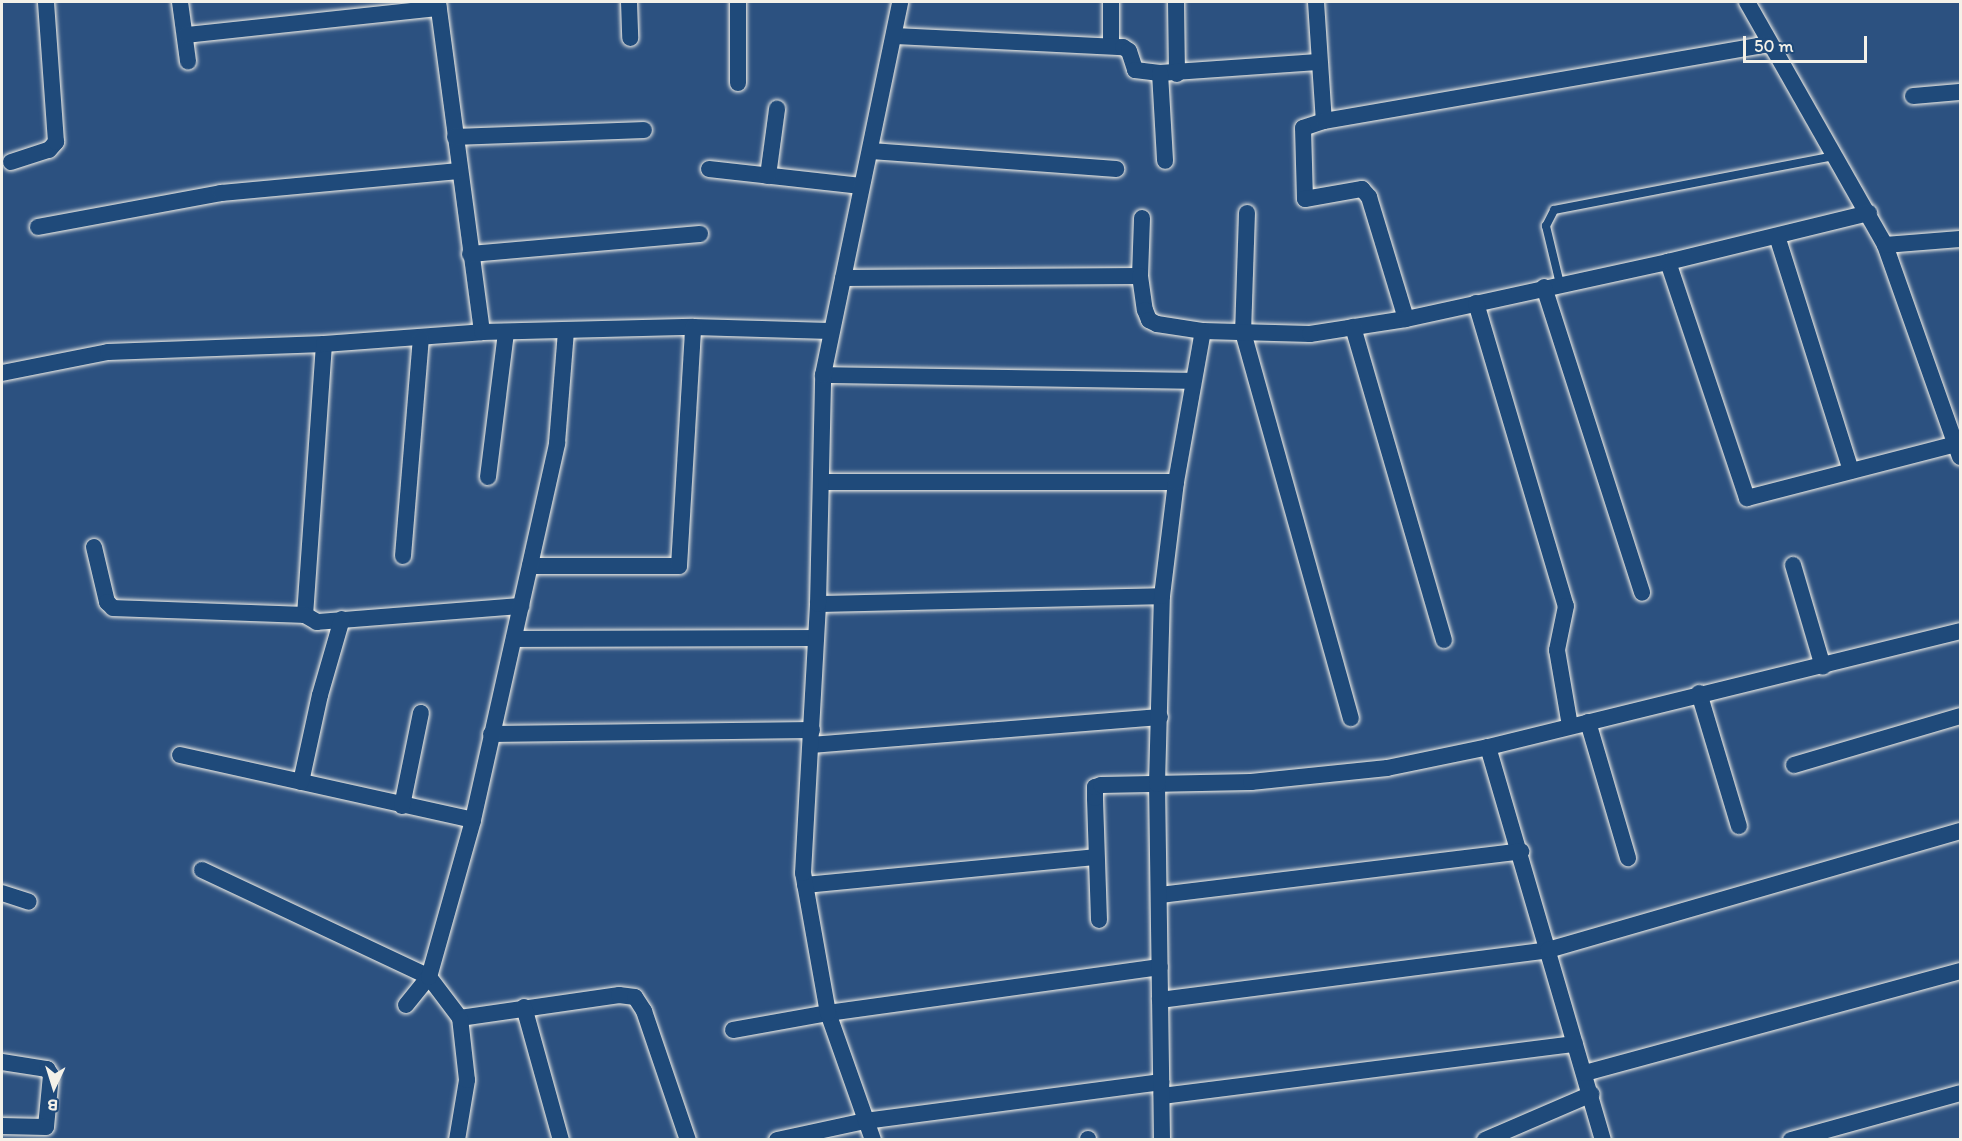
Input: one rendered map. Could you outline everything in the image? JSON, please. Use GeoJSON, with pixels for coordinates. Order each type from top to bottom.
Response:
{"type":"FeatureCollection","features":[{"type":"Feature","properties":{"kind":"street"},"geometry":{"type":"LineString","coordinates":[[11,162],[49,150],[56,142],[46,2]]}},
{"type":"Feature","properties":{"kind":"street"},"geometry":{"type":"LineString","coordinates":[[180,2],[189,61]]}},
{"type":"Feature","properties":{"kind":"street"},"geometry":{"type":"LineString","coordinates":[[629,2],[630,38]]}},
{"type":"Feature","properties":{"kind":"street"},"geometry":{"type":"LineString","coordinates":[[738,2],[738,83]]}},
{"type":"Feature","properties":{"kind":"street"},"geometry":{"type":"LineString","coordinates":[[873,1140],[828,1012],[805,885],[818,604],[824,375],[830,331],[861,186],[871,151],[900,2]]}},
{"type":"Feature","properties":{"kind":"street"},"geometry":{"type":"LineString","coordinates":[[1111,2],[1111,46]]}},
{"type":"Feature","properties":{"kind":"street"},"geometry":{"type":"LineString","coordinates":[[1176,2],[1177,74]]}},
{"type":"Feature","properties":{"kind":"street"},"geometry":{"type":"LineString","coordinates":[[1316,2],[1318,62],[1324,121]]}},
{"type":"Feature","properties":{"kind":"street"},"geometry":{"type":"LineString","coordinates":[[1668,262],[1747,498],[1851,471],[1958,450],[1885,245],[1869,213],[1769,44],[1747,2]]}},
{"type":"Feature","properties":{"kind":"street"},"geometry":{"type":"LineString","coordinates":[[186,35],[439,5],[459,171],[482,332]]}},
{"type":"Feature","properties":{"kind":"street"},"geometry":{"type":"LineString","coordinates":[[895,36],[1126,48],[1135,70],[1160,73],[1177,74],[1318,62]]}},
{"type":"Feature","properties":{"kind":"street"},"geometry":{"type":"LineString","coordinates":[[1406,319],[1369,197],[1362,189],[1305,199],[1303,128],[1324,121],[1769,44]]}},
{"type":"Feature","properties":{"kind":"street"},"geometry":{"type":"LineString","coordinates":[[1160,73],[1165,161]]}},
{"type":"Feature","properties":{"kind":"street"},"geometry":{"type":"LineString","coordinates":[[1913,96],[1960,92]]}},
{"type":"Feature","properties":{"kind":"street"},"geometry":{"type":"LineString","coordinates":[[768,176],[777,109]]}},
{"type":"Feature","properties":{"kind":"street"},"geometry":{"type":"LineString","coordinates":[[455,137],[644,130]]}},
{"type":"Feature","properties":{"kind":"street"},"geometry":{"type":"LineString","coordinates":[[871,151],[1116,169]]}},
{"type":"Feature","properties":{"kind":"street"},"geometry":{"type":"LineString","coordinates":[[709,169],[861,186]]}},
{"type":"Feature","properties":{"kind":"street"},"geometry":{"type":"LineString","coordinates":[[38,227],[221,193],[459,171]]}},
{"type":"Feature","properties":{"kind":"street"},"geometry":{"type":"LineString","coordinates":[[1247,213],[1243,332],[1351,718]]}},
{"type":"Feature","properties":{"kind":"street"},"geometry":{"type":"LineString","coordinates":[[1142,218],[1140,276],[1149,320],[1203,331],[1310,334],[1406,319],[1668,262],[1869,213]]}},
{"type":"Feature","properties":{"kind":"street"},"geometry":{"type":"LineString","coordinates":[[470,254],[700,234]]}},
{"type":"Feature","properties":{"kind":"street"},"geometry":{"type":"LineString","coordinates":[[1777,236],[1851,471]]}},
{"type":"Feature","properties":{"kind":"street"},"geometry":{"type":"LineString","coordinates":[[1885,245],[1960,239]]}},
{"type":"Feature","properties":{"kind":"street"},"geometry":{"type":"LineString","coordinates":[[843,278],[1140,276]]}},
{"type":"Feature","properties":{"kind":"street"},"geometry":{"type":"LineString","coordinates":[[1552,286],[1642,593]]}},
{"type":"Feature","properties":{"kind":"street"},"geometry":{"type":"LineString","coordinates":[[1476,303],[1566,606],[1557,650],[1570,726]]}},
{"type":"Feature","properties":{"kind":"street"},"geometry":{"type":"LineString","coordinates":[[2,373],[108,352],[421,339],[482,332],[693,327],[830,331]]}},
{"type":"Feature","properties":{"kind":"street"},"geometry":{"type":"LineString","coordinates":[[530,566],[679,566],[693,327]]}},
{"type":"Feature","properties":{"kind":"street"},"geometry":{"type":"LineString","coordinates":[[1353,327],[1444,640]]}},
{"type":"Feature","properties":{"kind":"street"},"geometry":{"type":"LineString","coordinates":[[406,1005],[429,977],[473,820],[557,443],[566,330]]}},
{"type":"Feature","properties":{"kind":"street"},"geometry":{"type":"LineString","coordinates":[[1162,1140],[1157,784],[1162,596],[1176,482],[1203,331]]}},
{"type":"Feature","properties":{"kind":"street"},"geometry":{"type":"LineString","coordinates":[[488,477],[506,332]]}},
{"type":"Feature","properties":{"kind":"street"},"geometry":{"type":"LineString","coordinates":[[403,556],[421,339]]}},
{"type":"Feature","properties":{"kind":"street"},"geometry":{"type":"LineString","coordinates":[[305,615],[324,344]]}},
{"type":"Feature","properties":{"kind":"street"},"geometry":{"type":"LineString","coordinates":[[824,375],[1193,381]]}},
{"type":"Feature","properties":{"kind":"street"},"geometry":{"type":"LineString","coordinates":[[1943,405],[1960,404]]}},
{"type":"Feature","properties":{"kind":"street"},"geometry":{"type":"LineString","coordinates":[[821,482],[1176,482]]}},
{"type":"Feature","properties":{"kind":"street"},"geometry":{"type":"LineString","coordinates":[[94,547],[107,602],[113,608],[305,615],[317,622],[521,606]]}},
{"type":"Feature","properties":{"kind":"street"},"geometry":{"type":"LineString","coordinates":[[1793,565],[1823,667]]}},
{"type":"Feature","properties":{"kind":"street"},"geometry":{"type":"LineString","coordinates":[[818,604],[1162,596]]}},
{"type":"Feature","properties":{"kind":"street"},"geometry":{"type":"LineString","coordinates":[[301,782],[320,695],[342,619]]}},
{"type":"Feature","properties":{"kind":"street"},"geometry":{"type":"LineString","coordinates":[[1100,920],[1095,856],[1095,787],[1310,778],[1488,747],[1699,693],[1823,667],[1960,631]]}},
{"type":"Feature","properties":{"kind":"street"},"geometry":{"type":"LineString","coordinates":[[514,639],[816,638]]}},
{"type":"Feature","properties":{"kind":"street"},"geometry":{"type":"LineString","coordinates":[[1699,693],[1739,826]]}},
{"type":"Feature","properties":{"kind":"street"},"geometry":{"type":"LineString","coordinates":[[402,806],[422,713]]}},
{"type":"Feature","properties":{"kind":"street"},"geometry":{"type":"LineString","coordinates":[[1794,765],[1960,716]]}},
{"type":"Feature","properties":{"kind":"street"},"geometry":{"type":"LineString","coordinates":[[491,734],[812,737],[1160,717]]}},
{"type":"Feature","properties":{"kind":"street"},"geometry":{"type":"LineString","coordinates":[[1588,722],[1628,858]]}},
{"type":"Feature","properties":{"kind":"street"},"geometry":{"type":"LineString","coordinates":[[1488,747],[1521,851],[1575,1044],[1592,1094],[1603,1140]]}},
{"type":"Feature","properties":{"kind":"street"},"geometry":{"type":"LineString","coordinates":[[180,755],[473,820]]}},
{"type":"Feature","properties":{"kind":"street"},"geometry":{"type":"LineString","coordinates":[[1160,1000],[1548,951],[1960,831]]}},
{"type":"Feature","properties":{"kind":"street"},"geometry":{"type":"LineString","coordinates":[[1160,896],[1521,851]]}},
{"type":"Feature","properties":{"kind":"street"},"geometry":{"type":"LineString","coordinates":[[805,885],[1095,856]]}},
{"type":"Feature","properties":{"kind":"street"},"geometry":{"type":"LineString","coordinates":[[202,870],[429,977],[460,1018],[467,1080],[457,1140]]}},
{"type":"Feature","properties":{"kind":"street"},"geometry":{"type":"LineString","coordinates":[[2,893],[29,902]]}},
{"type":"Feature","properties":{"kind":"street"},"geometry":{"type":"LineString","coordinates":[[733,1030],[828,1012],[1160,967]]}},
{"type":"Feature","properties":{"kind":"street"},"geometry":{"type":"LineString","coordinates":[[1585,1073],[1960,971]]}},
{"type":"Feature","properties":{"kind":"street"},"geometry":{"type":"LineString","coordinates":[[460,1018],[619,995],[635,997],[644,1011],[688,1140]]}},
{"type":"Feature","properties":{"kind":"street"},"geometry":{"type":"LineString","coordinates":[[524,1007],[561,1140]]}},
{"type":"Feature","properties":{"kind":"street"},"geometry":{"type":"LineString","coordinates":[[777,1140],[866,1121],[1575,1044]]}},
{"type":"Feature","properties":{"kind":"street"},"geometry":{"type":"LineString","coordinates":[[2,1062],[47,1069],[51,1075],[46,1127],[2,1126]]}},
{"type":"Feature","properties":{"kind":"street"},"geometry":{"type":"LineString","coordinates":[[1791,1140],[1960,1092]]}},
{"type":"Feature","properties":{"kind":"street"},"geometry":{"type":"LineString","coordinates":[[1485,1140],[1592,1094]]}},
{"type":"Feature","properties":{"kind":"lane"},"geometry":{"type":"LineString","coordinates":[[1552,286],[1546,226],[1554,210],[1836,156]]}}]}
